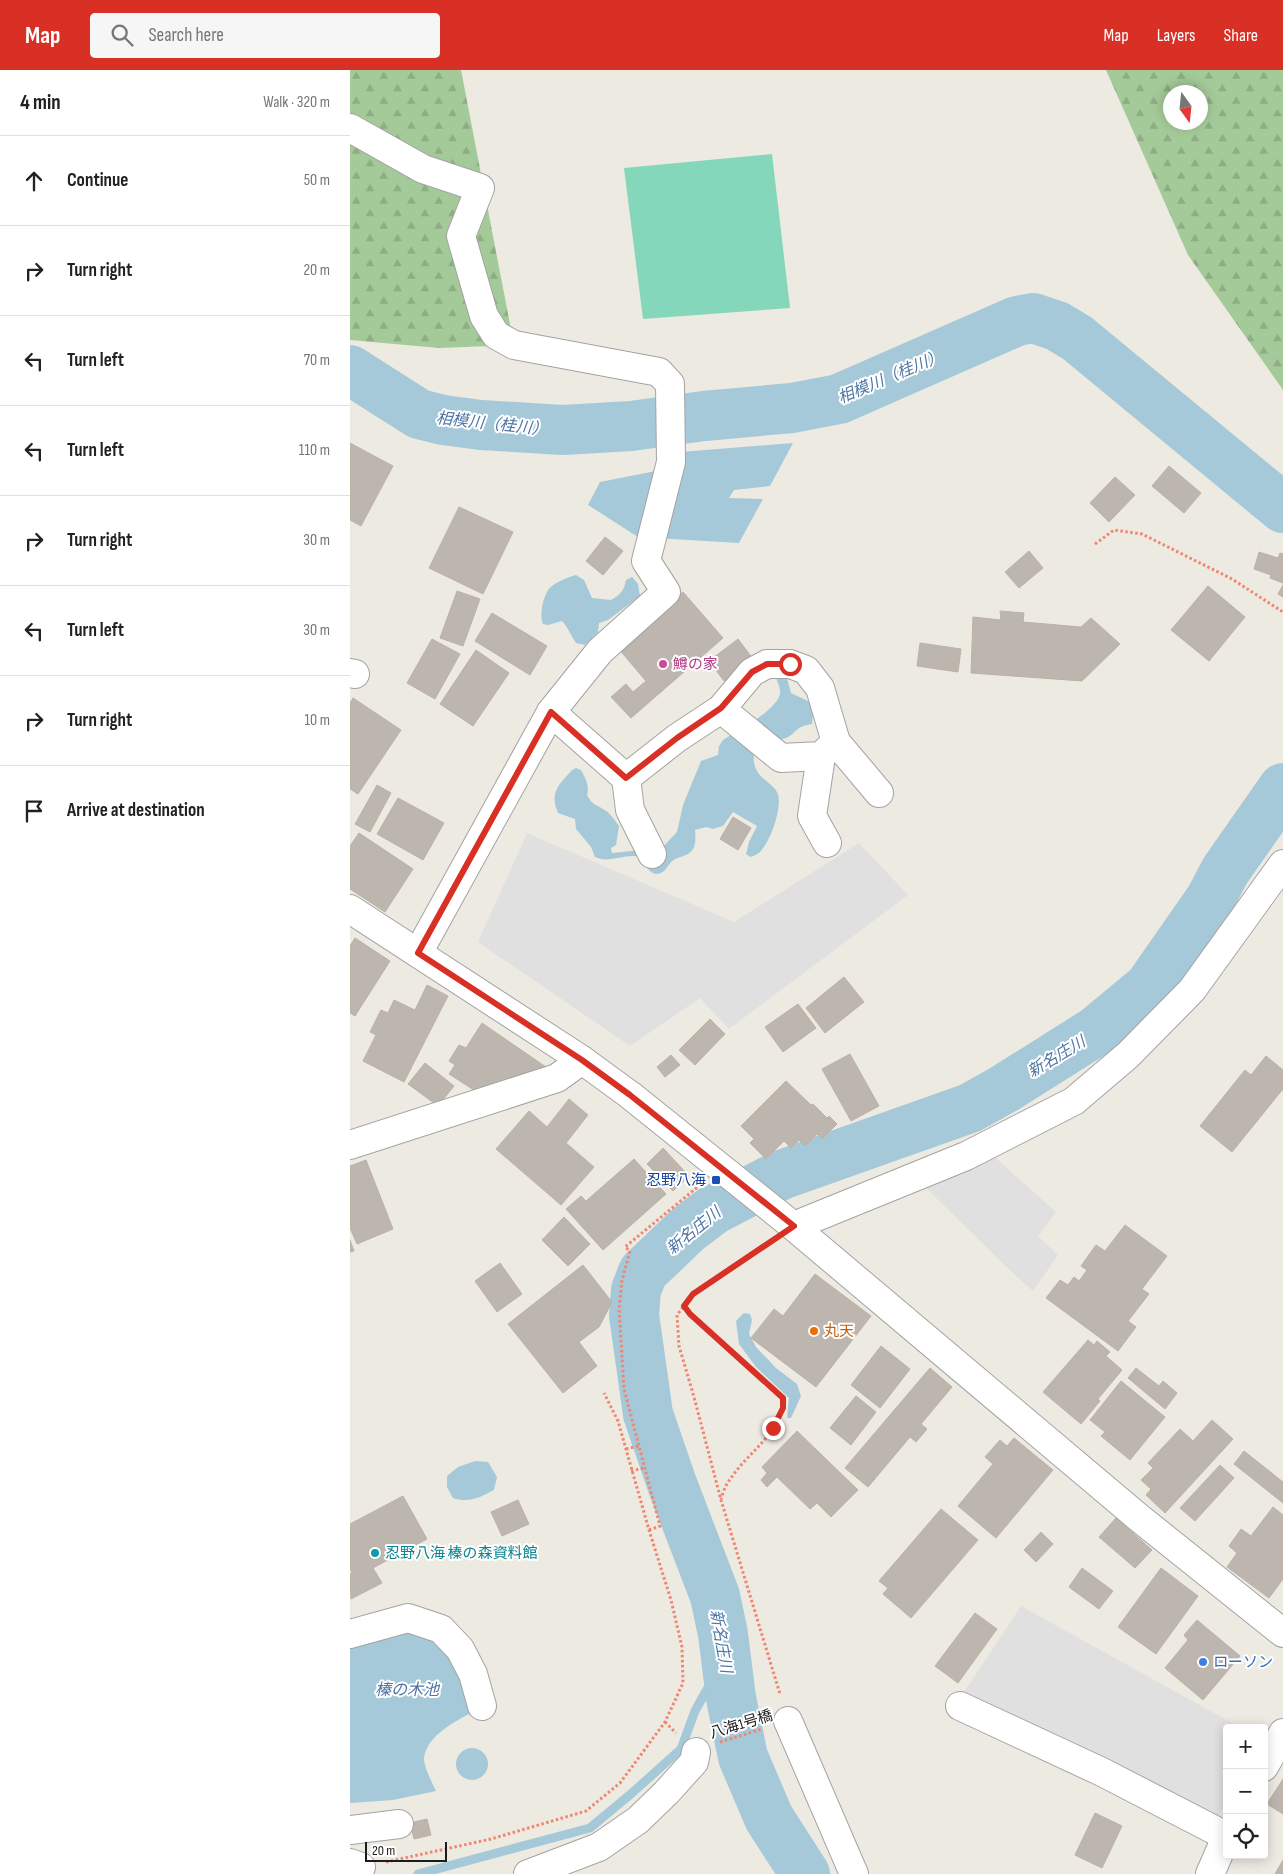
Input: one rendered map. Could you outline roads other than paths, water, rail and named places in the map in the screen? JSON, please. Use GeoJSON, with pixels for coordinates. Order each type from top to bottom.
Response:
{"type":"FeatureCollection","features":[{"type":"Feature","properties":{"kind":"street"},"geometry":{"type":"LineString","coordinates":[[350,128],[423,169],[480,188],[461,236],[484,316],[496,335],[514,345],[659,372],[670,384],[671,462],[646,561],[666,592],[600,651],[551,712],[418,953]]}},
{"type":"Feature","properties":{"kind":"street"},"geometry":{"type":"LineString","coordinates":[[626,778],[677,738],[721,708],[752,672],[767,664],[790,664],[806,670],[820,688],[828,749],[812,816],[827,843]]}},
{"type":"Feature","properties":{"kind":"street"},"geometry":{"type":"LineString","coordinates":[[721,708],[781,758],[828,749]]}},
{"type":"Feature","properties":{"kind":"street"},"geometry":{"type":"LineString","coordinates":[[551,712],[626,778],[630,810],[652,854]]}},
{"type":"Feature","properties":{"kind":"street"},"geometry":{"type":"LineString","coordinates":[[828,749],[879,793]]}},
{"type":"Feature","properties":{"kind":"street"},"geometry":{"type":"LineString","coordinates":[[791,1223],[966,1156],[1074,1101],[1128,1055],[1192,990],[1283,864]]}},
{"type":"Feature","properties":{"kind":"street"},"geometry":{"type":"LineString","coordinates":[[350,909],[582,1060],[713,1176],[791,1223],[1138,1517],[1283,1633]]}},
{"type":"Feature","properties":{"kind":"street"},"geometry":{"type":"LineString","coordinates":[[350,1146],[557,1078],[582,1060]]}},
{"type":"Feature","properties":{"kind":"street"},"geometry":{"type":"LineString","coordinates":[[350,1634],[408,1618],[441,1629],[460,1649],[473,1674],[482,1706]]}},
{"type":"Feature","properties":{"kind":"street"},"geometry":{"type":"LineString","coordinates":[[960,1706],[1102,1772],[1223,1834]]}},
{"type":"Feature","properties":{"kind":"street"},"geometry":{"type":"LineString","coordinates":[[778,1724],[854,1874]]}},
{"type":"Feature","properties":{"kind":"street"},"geometry":{"type":"LineString","coordinates":[[1268,1760],[1283,1733]]}},
{"type":"Feature","properties":{"kind":"street"},"geometry":{"type":"LineString","coordinates":[[528,1874],[599,1847],[638,1820],[666,1793],[704,1748]]}},
{"type":"Feature","properties":{"kind":"street"},"geometry":{"type":"LineString","coordinates":[[350,1830],[399,1824]]}},
{"type":"Feature","properties":{"kind":"street"},"geometry":{"type":"LineString","coordinates":[[1210,1874],[1223,1843]]}},
{"type":"Feature","properties":{"kind":"water"},"geometry":{"type":"Polygon","coordinates":[[[793,443],[770,486],[734,490],[729,498],[763,499],[739,543],[638,537],[588,505],[600,482],[676,467],[681,452],[793,443]]]}},
{"type":"Feature","properties":{"kind":"water"},"geometry":{"type":"Polygon","coordinates":[[[576,575],[584,580],[592,598],[611,600],[621,592],[626,580],[632,577],[638,584],[640,596],[608,620],[599,623],[598,632],[585,645],[576,643],[562,621],[548,625],[543,624],[541,616],[545,597],[550,587],[576,575]]]}},
{"type":"Feature","properties":{"kind":"water"},"geometry":{"type":"Polygon","coordinates":[[[794,670],[787,678],[791,693],[810,702],[813,713],[812,724],[801,727],[788,737],[766,744],[756,751],[754,763],[757,771],[776,791],[779,800],[772,833],[764,847],[757,854],[750,857],[746,854],[749,842],[757,826],[733,812],[723,826],[713,829],[706,827],[695,830],[693,849],[672,862],[664,871],[656,874],[647,868],[640,857],[629,856],[600,859],[595,857],[591,847],[576,829],[575,819],[558,813],[555,806],[557,789],[572,770],[576,768],[581,770],[585,779],[589,799],[610,814],[619,826],[616,845],[611,848],[612,853],[642,850],[659,851],[677,832],[683,805],[701,761],[718,755],[719,746],[723,740],[765,713],[778,700],[780,693],[779,685],[773,671],[794,670]]]}},
{"type":"Feature","properties":{"kind":"water"},"geometry":{"type":"Polygon","coordinates":[[[744,1313],[750,1314],[752,1320],[749,1334],[756,1347],[776,1368],[797,1384],[801,1396],[791,1418],[787,1418],[789,1398],[756,1367],[739,1344],[736,1321],[744,1313]]]}},
{"type":"Feature","properties":{"kind":"water"},"geometry":{"type":"Polygon","coordinates":[[[475,1461],[488,1462],[497,1477],[494,1490],[474,1499],[453,1498],[447,1487],[447,1476],[458,1467],[475,1461]]]}},
{"type":"Feature","properties":{"kind":"water","name":"榛の木池"},"geometry":{"type":"Polygon","coordinates":[[[422,1629],[453,1650],[473,1712],[443,1730],[426,1750],[425,1766],[436,1791],[393,1800],[350,1803],[350,1646],[422,1629]]]}},
{"type":"Feature","properties":{"kind":"water"},"geometry":{"type":"Polygon","coordinates":[[[472,1748],[484,1752],[488,1764],[484,1776],[472,1780],[460,1776],[456,1764],[460,1752],[472,1748]]]}},
{"type":"Feature","properties":{"kind":"waterway","name":"相模川（桂川）"},"geometry":{"type":"LineString","coordinates":[[350,370],[419,414],[443,420],[481,425],[563,430],[631,426],[704,416],[792,408],[839,399],[1017,321],[1033,318],[1057,326],[1077,338],[1283,508]]}},
{"type":"Feature","properties":{"kind":"waterway","name":"新名庄川"},"geometry":{"type":"LineString","coordinates":[[805,1874],[769,1818],[743,1757],[731,1698],[723,1634],[715,1596],[672,1484],[648,1414],[634,1315],[636,1290],[643,1272],[688,1229],[713,1210],[781,1175],[970,1108],[1004,1089],[1096,1031],[1149,987],[1211,898],[1225,871],[1283,788]]}},
{"type":"Feature","properties":{"kind":"waterway"},"geometry":{"type":"LineString","coordinates":[[418,1874],[590,1828],[681,1749],[695,1711],[716,1673],[723,1634]]}},
{"type":"Feature","properties":{"kind":"place","name":"鱒の家"},"geometry":{"type":"Point","coordinates":[663,664]}},
{"type":"Feature","properties":{"kind":"place","name":"忍野八海"},"geometry":{"type":"Point","coordinates":[716,1180]}},
{"type":"Feature","properties":{"kind":"place","name":"丸天"},"geometry":{"type":"Point","coordinates":[814,1331]}},
{"type":"Feature","properties":{"kind":"place","name":"忍野八海 榛の森資料館"},"geometry":{"type":"Point","coordinates":[375,1553]}},
{"type":"Feature","properties":{"kind":"place","name":"ローソン"},"geometry":{"type":"Point","coordinates":[1203,1662]}}]}
